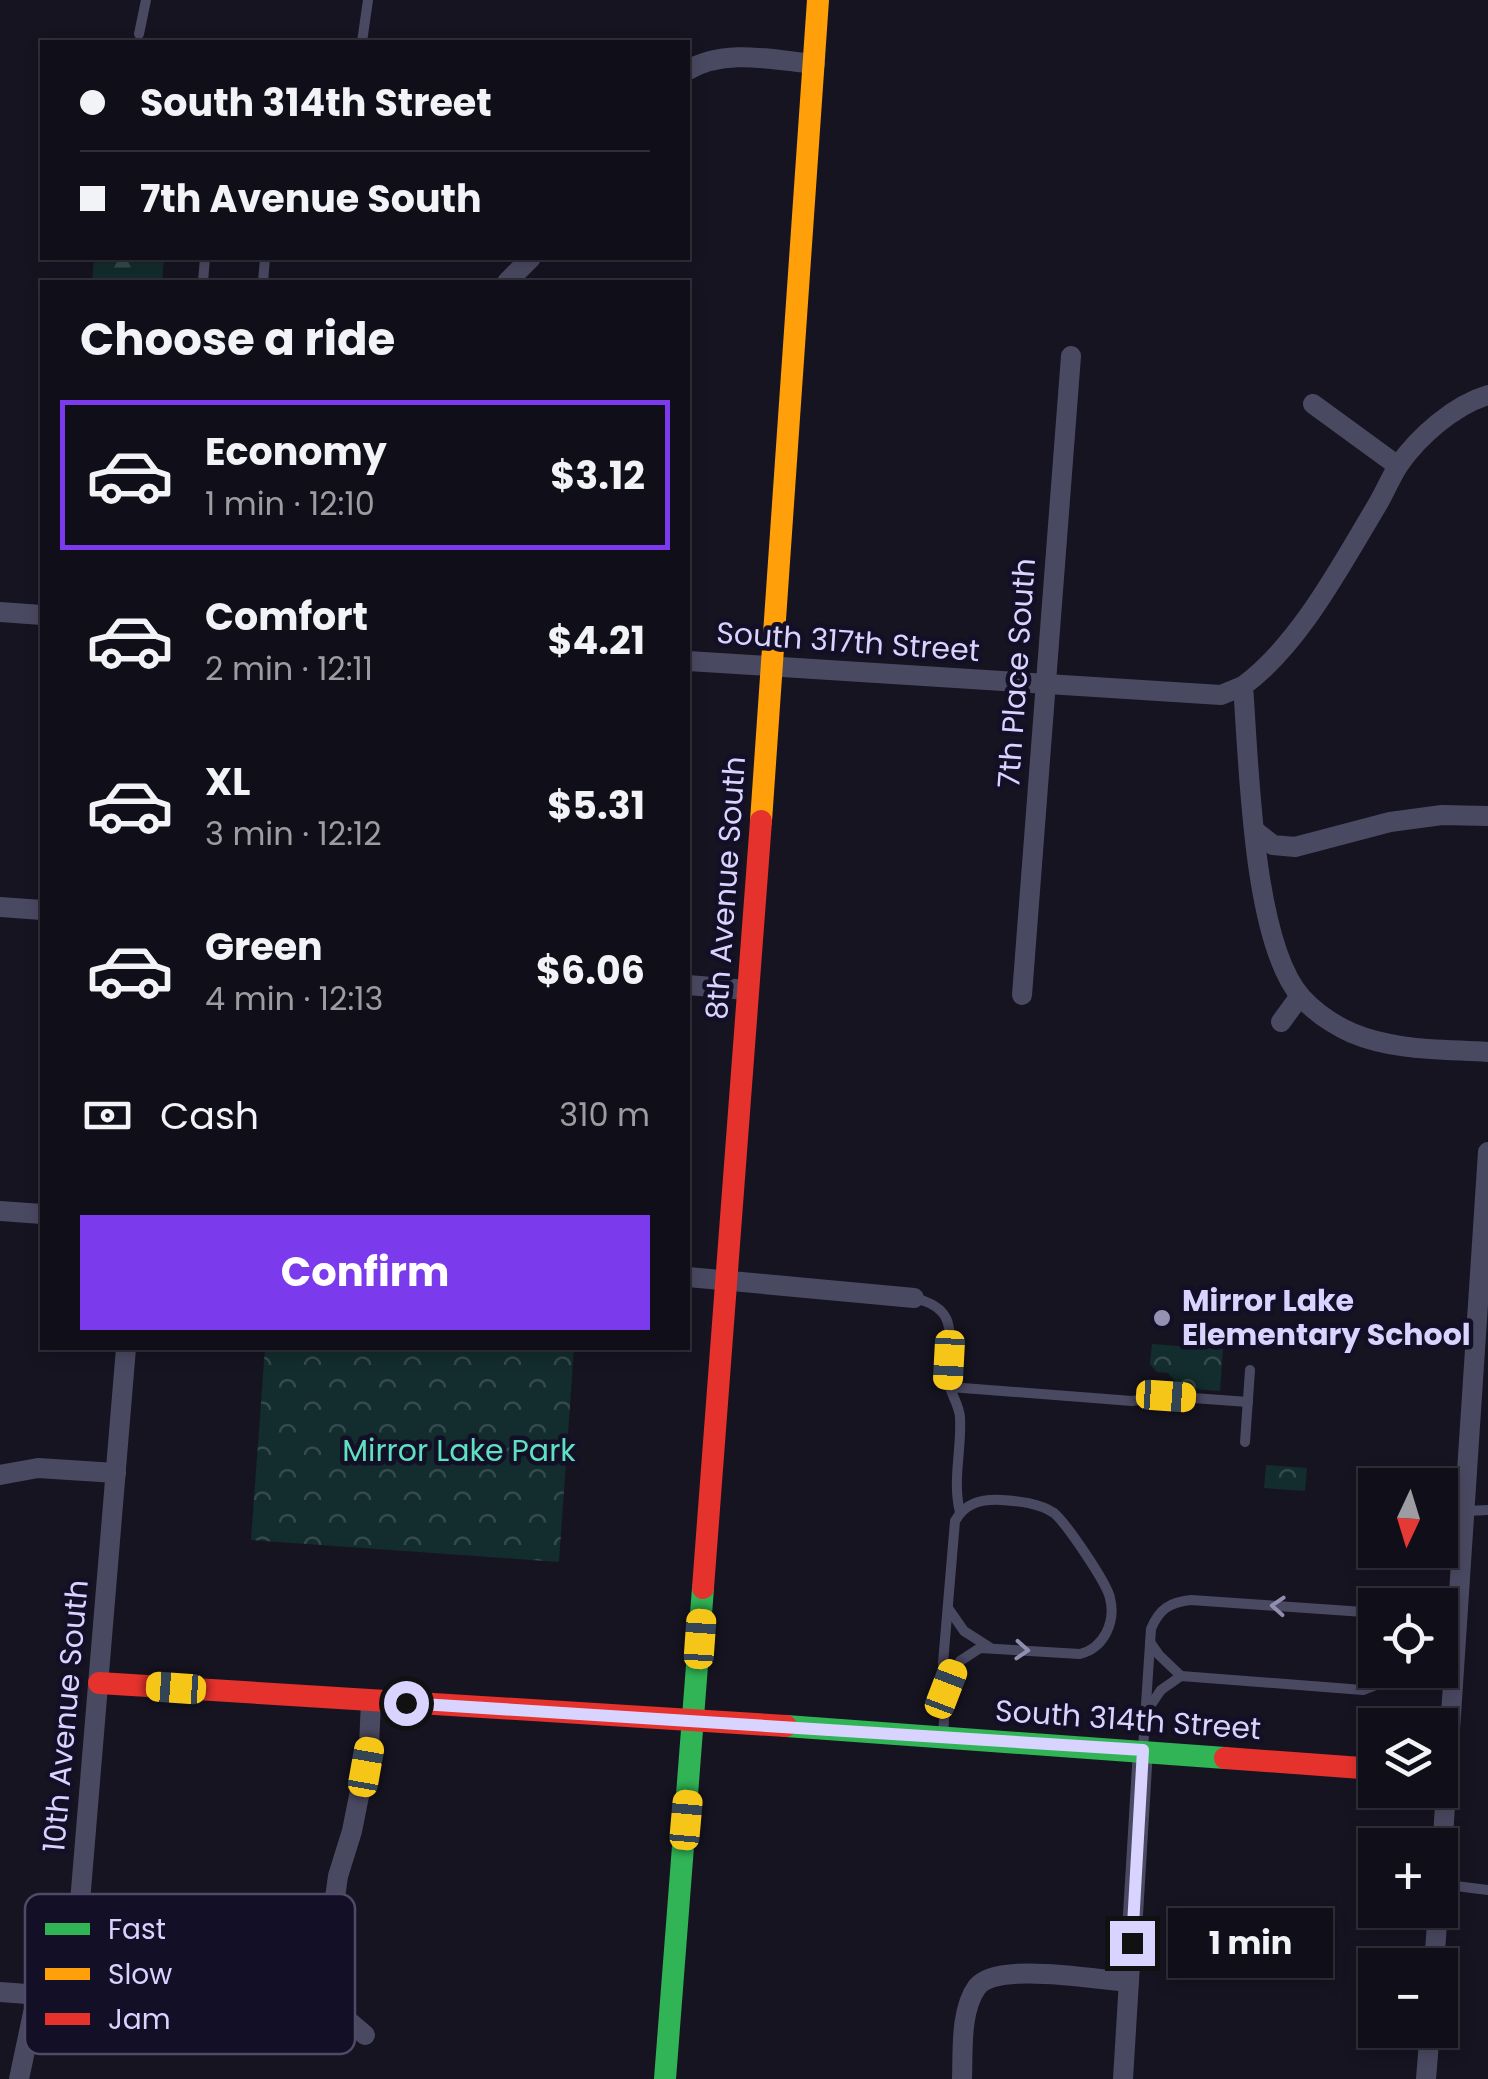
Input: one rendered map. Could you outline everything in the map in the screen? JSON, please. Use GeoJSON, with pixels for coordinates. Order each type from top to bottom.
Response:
{"type":"FeatureCollection","features":[{"type":"Feature","properties":{"kind":"street","name":"8th Avenue South"},"geometry":{"type":"LineString","coordinates":[[666,2079],[773,668],[818,0]]}},
{"type":"Feature","properties":{"kind":"street"},"geometry":{"type":"LineString","coordinates":[[690,69],[703,61],[728,56],[815,64]]}},
{"type":"Feature","properties":{"kind":"street"},"geometry":{"type":"LineString","coordinates":[[509,280],[529,260]]}},
{"type":"Feature","properties":{"kind":"street","name":"7th Place South"},"geometry":{"type":"LineString","coordinates":[[1022,994],[1071,356]]}},
{"type":"Feature","properties":{"kind":"street"},"geometry":{"type":"LineString","coordinates":[[1484,396],[1424,436],[1398,466],[1377,506],[1287,647],[1243,686],[1255,831],[1274,942],[1300,996],[1329,1021],[1371,1040],[1488,1052]]}},
{"type":"Feature","properties":{"kind":"street"},"geometry":{"type":"LineString","coordinates":[[1313,404],[1398,466]]}},
{"type":"Feature","properties":{"kind":"street"},"geometry":{"type":"LineString","coordinates":[[0,612],[40,615]]}},
{"type":"Feature","properties":{"kind":"street","name":"South 317th Street"},"geometry":{"type":"LineString","coordinates":[[690,661],[1221,696],[1243,686]]}},
{"type":"Feature","properties":{"kind":"street"},"geometry":{"type":"LineString","coordinates":[[1255,831],[1268,843],[1295,848],[1390,822],[1488,816]]}},
{"type":"Feature","properties":{"kind":"street"},"geometry":{"type":"LineString","coordinates":[[0,907],[40,910]]}},
{"type":"Feature","properties":{"kind":"street"},"geometry":{"type":"LineString","coordinates":[[690,985],[747,990]]}},
{"type":"Feature","properties":{"kind":"street"},"geometry":{"type":"LineString","coordinates":[[1281,1022],[1300,996]]}},
{"type":"Feature","properties":{"kind":"street"},"geometry":{"type":"LineString","coordinates":[[1454,1708],[1488,1152]]}},
{"type":"Feature","properties":{"kind":"street"},"geometry":{"type":"LineString","coordinates":[[0,1210],[40,1214]]}},
{"type":"Feature","properties":{"kind":"street"},"geometry":{"type":"LineString","coordinates":[[690,1278],[914,1298]]}},
{"type":"Feature","properties":{"kind":"street","name":"10th Avenue South"},"geometry":{"type":"LineString","coordinates":[[81,1894],[126,1350]]}},
{"type":"Feature","properties":{"kind":"street"},"geometry":{"type":"LineString","coordinates":[[0,1475],[38,1468],[116,1473]]}},
{"type":"Feature","properties":{"kind":"street","name":"South 314th Street"},"geometry":{"type":"LineString","coordinates":[[99,1683],[693,1719],[1358,1768]]}},
{"type":"Feature","properties":{"kind":"street"},"geometry":{"type":"LineString","coordinates":[[336,1894],[362,1788],[371,1701]]}},
{"type":"Feature","properties":{"kind":"street"},"geometry":{"type":"LineString","coordinates":[[1123,2079],[1143,1750]]}},
{"type":"Feature","properties":{"kind":"street"},"geometry":{"type":"LineString","coordinates":[[962,2079],[969,2006],[984,1980],[1015,1973],[1130,1982]]}},
{"type":"Feature","properties":{"kind":"street"},"geometry":{"type":"LineString","coordinates":[[0,1992],[25,1994]]}},
{"type":"Feature","properties":{"kind":"street"},"geometry":{"type":"LineString","coordinates":[[355,2026],[365,2035]]}},
{"type":"Feature","properties":{"kind":"street","name":"10th Avenue South"},"geometry":{"type":"LineString","coordinates":[[19,2079],[25,2043]]}},
{"type":"Feature","properties":{"kind":"street"},"geometry":{"type":"LineString","coordinates":[[1426,2079],[1429,2048]]}},
{"type":"Feature","properties":{"kind":"lane"},"geometry":{"type":"LineString","coordinates":[[139,34],[146,0]]}},
{"type":"Feature","properties":{"kind":"lane"},"geometry":{"type":"LineString","coordinates":[[362,40],[368,0]]}},
{"type":"Feature","properties":{"kind":"lane"},"geometry":{"type":"LineString","coordinates":[[914,1298],[931,1302],[946,1316],[950,1328],[950,1387],[960,1417],[955,1494],[960,1512]]}},
{"type":"Feature","properties":{"kind":"lane"},"geometry":{"type":"LineString","coordinates":[[1245,1442],[1250,1370]]}},
{"type":"Feature","properties":{"kind":"lane"},"geometry":{"type":"LineString","coordinates":[[950,1387],[1132,1401],[1166,1396],[1248,1402]]}},
{"type":"Feature","properties":{"kind":"lane"},"geometry":{"type":"LineString","coordinates":[[943,1736],[943,1663],[954,1521],[960,1512],[981,1501],[1039,1506],[1052,1512],[1076,1541],[1110,1598],[1106,1633],[1093,1651],[1080,1654],[980,1648],[960,1661],[946,1689]]}},
{"type":"Feature","properties":{"kind":"lane"},"geometry":{"type":"LineString","coordinates":[[1466,1511],[1488,1510]]}},
{"type":"Feature","properties":{"kind":"lane"},"geometry":{"type":"LineString","coordinates":[[1143,1750],[1150,1641],[1156,1616],[1176,1602],[1358,1612]]}},
{"type":"Feature","properties":{"kind":"lane"},"geometry":{"type":"LineString","coordinates":[[948,1608],[964,1631],[991,1648]]}},
{"type":"Feature","properties":{"kind":"lane"},"geometry":{"type":"LineString","coordinates":[[1150,1641],[1182,1676]]}},
{"type":"Feature","properties":{"kind":"lane"},"geometry":{"type":"LineString","coordinates":[[1146,1713],[1160,1690],[1182,1676],[1368,1688]]}},
{"type":"Feature","properties":{"kind":"lane"},"geometry":{"type":"LineString","coordinates":[[1458,1886],[1488,1890]]}},
{"type":"Feature","properties":{"kind":"green space"},"geometry":{"type":"Polygon","coordinates":[[[94,260],[164,260],[162,280],[92,280],[94,260]]]}},
{"type":"Feature","properties":{"kind":"green space"},"geometry":{"type":"Polygon","coordinates":[[[1152,1344],[1223,1349],[1220,1391],[1181,1388],[1168,1373],[1157,1372],[1150,1364],[1152,1344]]]}},
{"type":"Feature","properties":{"kind":"green space","name":"Mirror Lake Park"},"geometry":{"type":"Polygon","coordinates":[[[265,1350],[574,1350],[559,1562],[251,1540],[265,1350]]]}},
{"type":"Feature","properties":{"kind":"green space"},"geometry":{"type":"Polygon","coordinates":[[[1266,1465],[1307,1468],[1305,1491],[1264,1488],[1266,1465]]]}},
{"type":"Feature","properties":{"kind":"traffic: fast"},"geometry":{"type":"LineString","coordinates":[[665,2079],[703,1588]]}},
{"type":"Feature","properties":{"kind":"traffic: fast"},"geometry":{"type":"LineString","coordinates":[[786,1726],[1225,1758]]}},
{"type":"Feature","properties":{"kind":"traffic: slow"},"geometry":{"type":"LineString","coordinates":[[761,821],[818,0]]}},
{"type":"Feature","properties":{"kind":"traffic: jam"},"geometry":{"type":"LineString","coordinates":[[703,1588],[761,821]]}},
{"type":"Feature","properties":{"kind":"traffic: jam"},"geometry":{"type":"LineString","coordinates":[[99,1683],[786,1726]]}},
{"type":"Feature","properties":{"kind":"traffic: jam"},"geometry":{"type":"LineString","coordinates":[[1225,1758],[1358,1768]]}},
{"type":"Feature","properties":{"kind":"place","name":"Mirror Lake Elementary School"},"geometry":{"type":"Point","coordinates":[1162,1318]}},
{"type":"Feature","properties":{"kind":"route"},"geometry":{"type":"LineString","coordinates":[[406,1703],[1143,1750],[1132,1943]]}}]}
